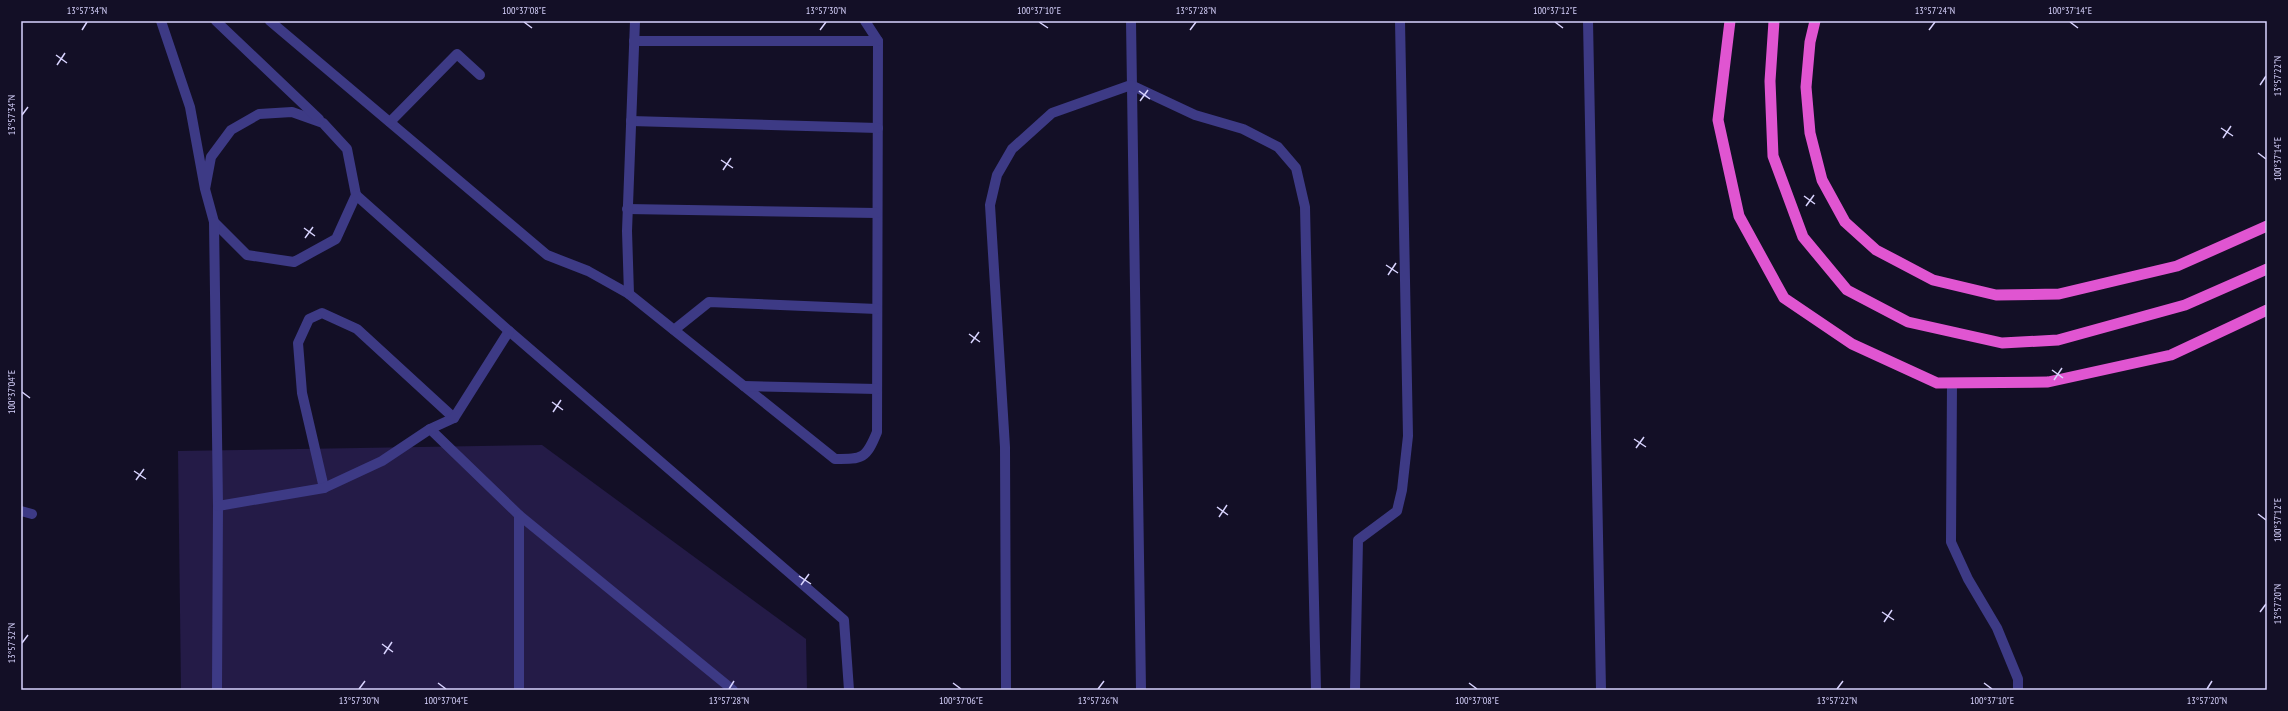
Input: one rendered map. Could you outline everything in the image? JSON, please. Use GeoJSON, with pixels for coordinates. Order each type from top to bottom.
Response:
{"type":"FeatureCollection","features":[{"type":"Feature","properties":{"kind":"highway"},"geometry":{"type":"LineString","coordinates":[[1730,21],[1718,120],[1739,216],[1784,298],[1852,344],[1937,383],[2048,382],[2171,356],[2267,310]]}},
{"type":"Feature","properties":{"kind":"highway"},"geometry":{"type":"LineString","coordinates":[[1774,21],[1770,81],[1773,156],[1803,237],[1847,290],[1908,322],[2002,343],[2058,340],[2185,305],[2267,269]]}},
{"type":"Feature","properties":{"kind":"highway"},"geometry":{"type":"LineString","coordinates":[[1815,21],[1810,42],[1806,87],[1810,133],[1822,180],[1844,222],[1876,250],[1933,280],[1996,295],[2059,294],[2177,266],[2267,226]]}},
{"type":"Feature","properties":{"kind":"street"},"geometry":{"type":"LineString","coordinates":[[161,21],[190,107],[205,190],[214,222],[218,506],[217,690]]}},
{"type":"Feature","properties":{"kind":"street"},"geometry":{"type":"LineString","coordinates":[[216,21],[323,123],[346,149],[356,196],[509,331],[844,620],[849,690]]}},
{"type":"Feature","properties":{"kind":"street"},"geometry":{"type":"LineString","coordinates":[[270,21],[547,254],[588,270],[629,294],[835,459],[859,459],[870,449],[877,432],[878,41],[865,21]]}},
{"type":"Feature","properties":{"kind":"street"},"geometry":{"type":"LineString","coordinates":[[629,294],[628,209],[635,21]]}},
{"type":"Feature","properties":{"kind":"street"},"geometry":{"type":"LineString","coordinates":[[1131,21],[1141,690]]}},
{"type":"Feature","properties":{"kind":"street"},"geometry":{"type":"LineString","coordinates":[[1355,690],[1358,540],[1397,512],[1402,490],[1408,436],[1400,21]]}},
{"type":"Feature","properties":{"kind":"street"},"geometry":{"type":"LineString","coordinates":[[1588,21],[1600,690]]}},
{"type":"Feature","properties":{"kind":"street"},"geometry":{"type":"LineString","coordinates":[[634,41],[878,41]]}},
{"type":"Feature","properties":{"kind":"street"},"geometry":{"type":"LineString","coordinates":[[390,122],[457,54],[480,75]]}},
{"type":"Feature","properties":{"kind":"street"},"geometry":{"type":"LineString","coordinates":[[1006,690],[1005,447],[990,205],[997,175],[1012,149],[1052,113],[1131,85],[1194,115],[1243,130],[1278,147],[1296,168],[1305,207],[1316,690]]}},
{"type":"Feature","properties":{"kind":"street"},"geometry":{"type":"LineString","coordinates":[[205,190],[211,157],[231,130],[259,114],[292,112],[323,123]]}},
{"type":"Feature","properties":{"kind":"street"},"geometry":{"type":"LineString","coordinates":[[631,121],[878,128]]}},
{"type":"Feature","properties":{"kind":"street"},"geometry":{"type":"LineString","coordinates":[[214,222],[247,256],[294,262],[336,238],[356,196]]}},
{"type":"Feature","properties":{"kind":"street"},"geometry":{"type":"LineString","coordinates":[[628,209],[877,213]]}},
{"type":"Feature","properties":{"kind":"street"},"geometry":{"type":"LineString","coordinates":[[674,330],[709,302],[877,309]]}},
{"type":"Feature","properties":{"kind":"street"},"geometry":{"type":"LineString","coordinates":[[324,488],[302,393],[298,343],[308,319],[322,313],[356,329],[454,418]]}},
{"type":"Feature","properties":{"kind":"street"},"geometry":{"type":"LineString","coordinates":[[218,506],[324,488],[382,461],[430,429],[454,418],[509,331]]}},
{"type":"Feature","properties":{"kind":"street"},"geometry":{"type":"LineString","coordinates":[[1952,383],[1951,542],[1968,579],[1998,628],[2018,679],[2018,690]]}},
{"type":"Feature","properties":{"kind":"street"},"geometry":{"type":"LineString","coordinates":[[744,386],[877,388]]}},
{"type":"Feature","properties":{"kind":"street"},"geometry":{"type":"LineString","coordinates":[[430,429],[519,515],[733,690]]}},
{"type":"Feature","properties":{"kind":"street"},"geometry":{"type":"LineString","coordinates":[[21,511],[32,514]]}},
{"type":"Feature","properties":{"kind":"street"},"geometry":{"type":"LineString","coordinates":[[519,515],[519,690]]}},
{"type":"Feature","properties":{"kind":"building"},"geometry":{"type":"Polygon","coordinates":[[[542,445],[806,639],[807,690],[181,690],[178,451],[542,445]]]}}]}
